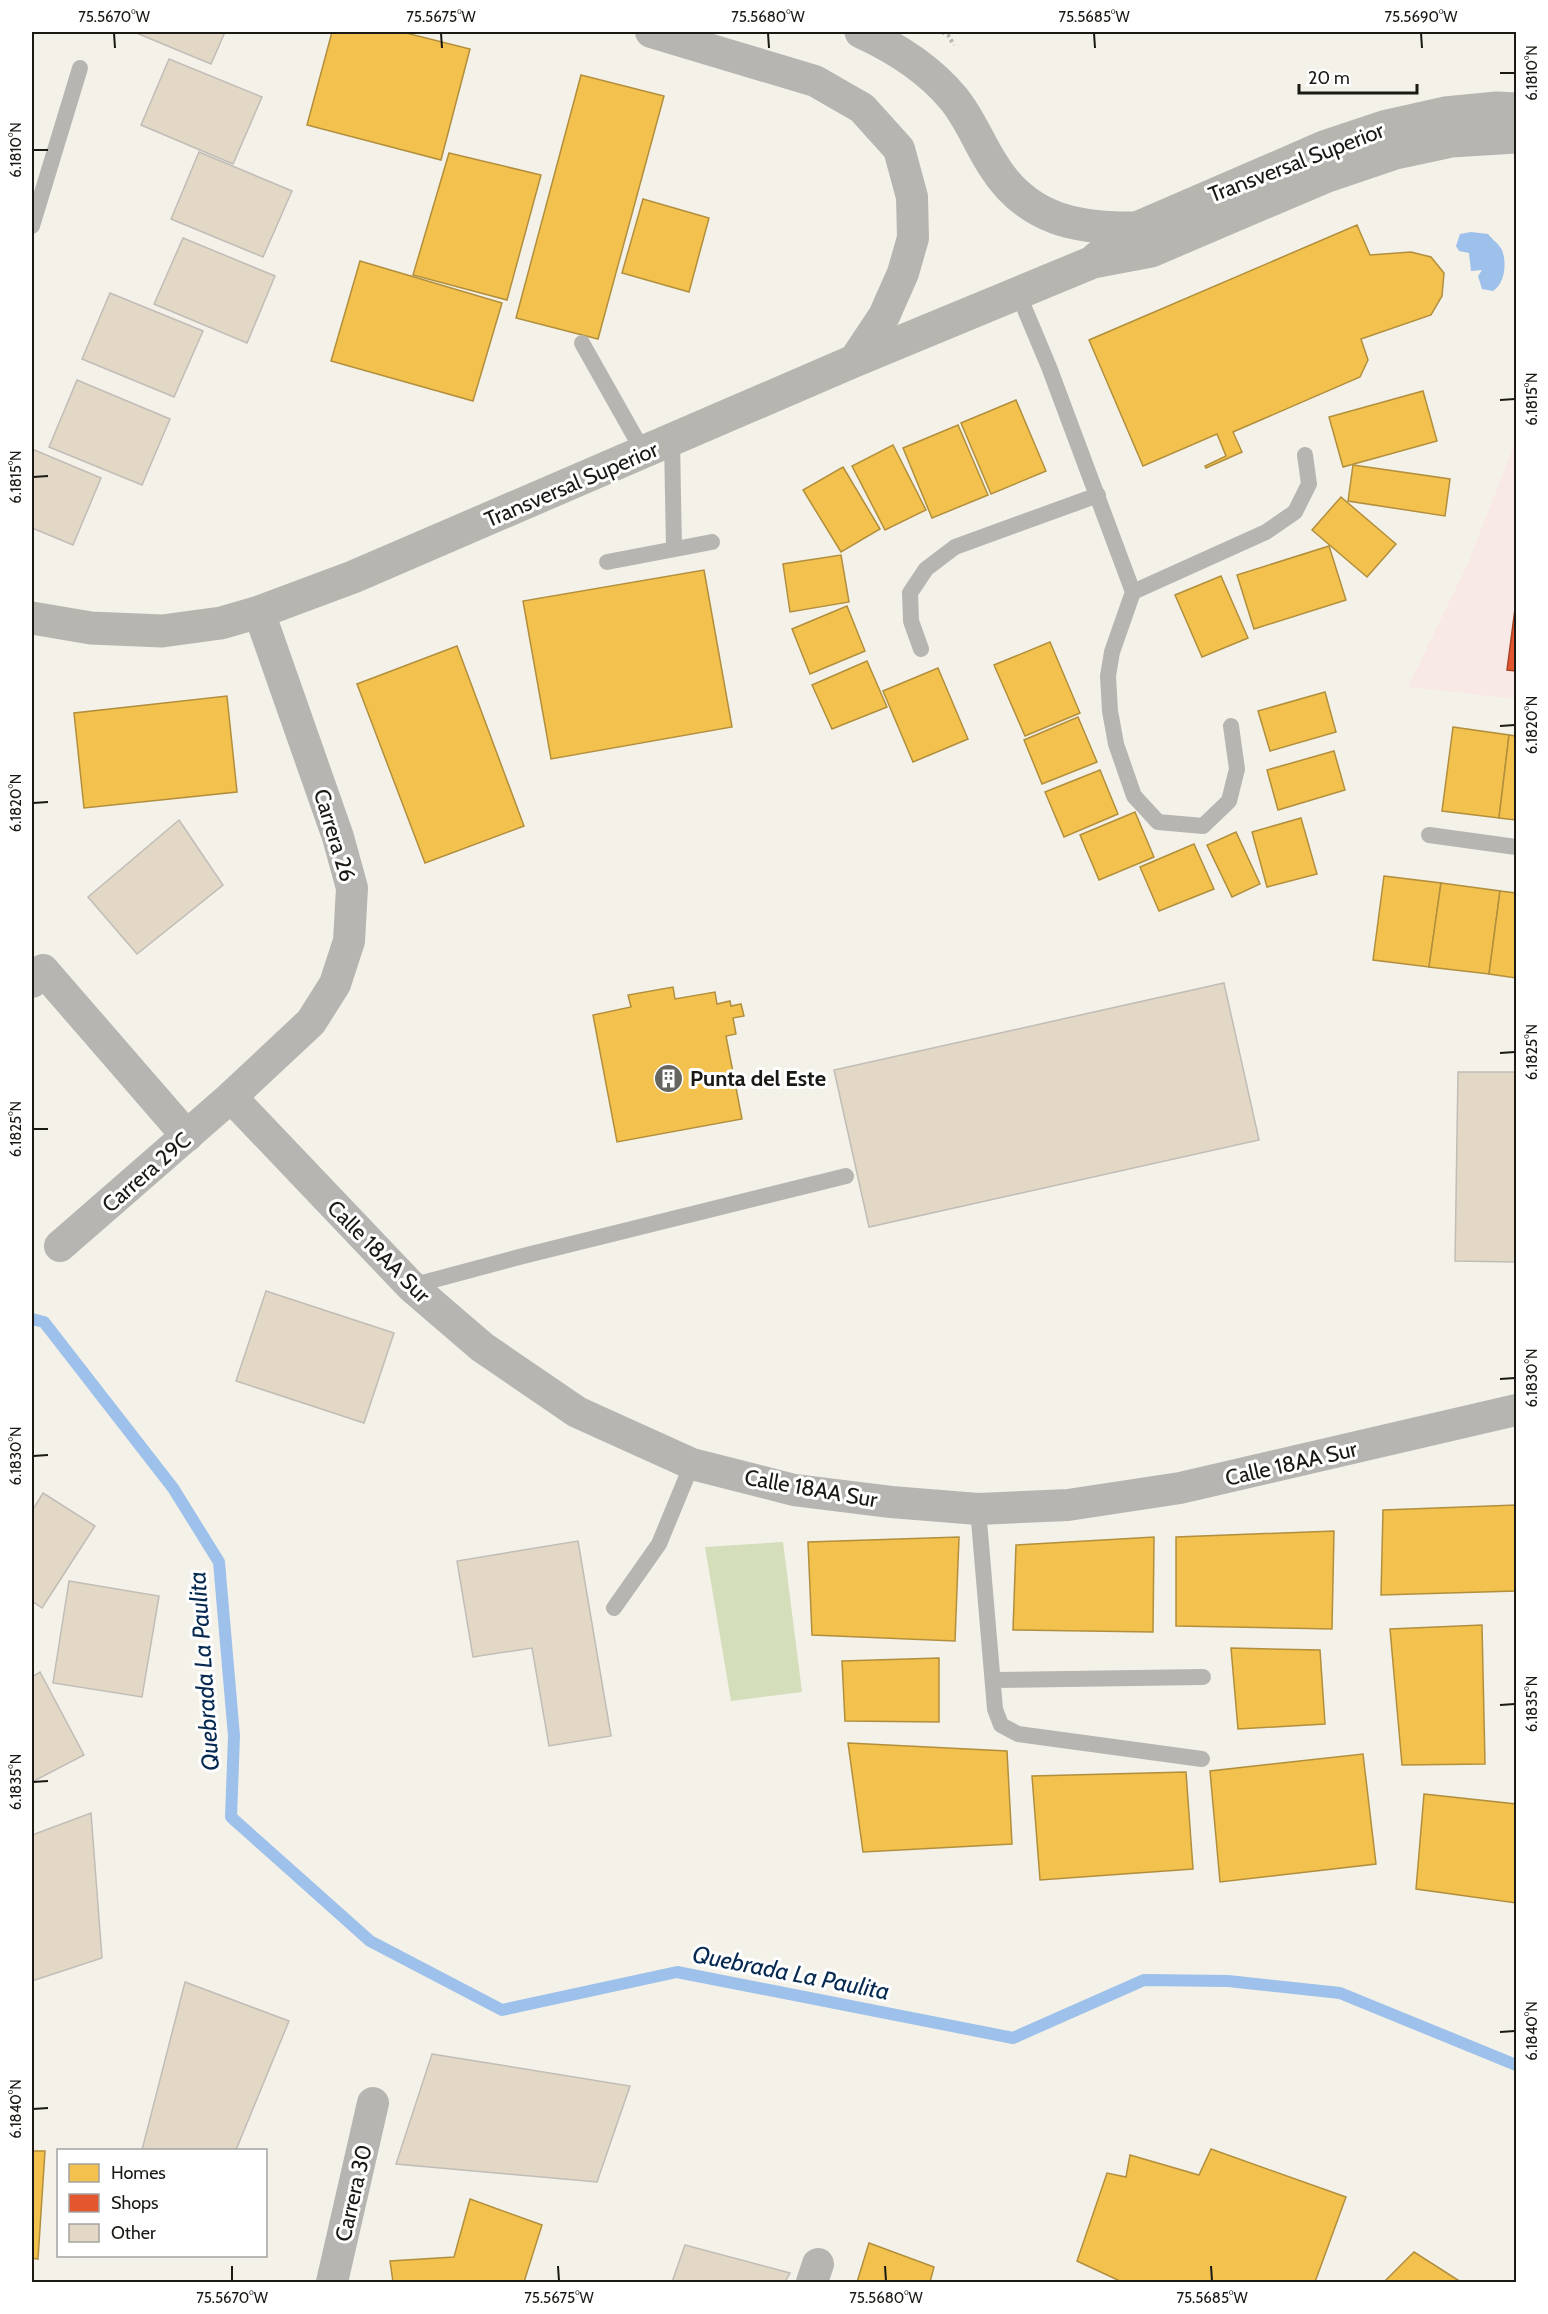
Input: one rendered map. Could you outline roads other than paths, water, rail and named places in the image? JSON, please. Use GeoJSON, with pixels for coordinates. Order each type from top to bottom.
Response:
{"type":"FeatureCollection","features":[{"type":"Feature","properties":{"kind":"main road","name":"Transversal Superior"},"geometry":{"type":"LineString","coordinates":[[1093,262],[1137,228],[1324,147],[1387,126],[1445,113],[1497,108],[1516,109]]}},
{"type":"Feature","properties":{"kind":"main road","name":"Transversal Superior"},"geometry":{"type":"LineString","coordinates":[[32,618],[92,628],[162,631],[221,623],[259,612],[353,577],[854,361],[1093,262],[1151,251],[1327,177],[1395,153],[1451,141],[1516,137]]}},
{"type":"Feature","properties":{"kind":"street"},"geometry":{"type":"LineString","coordinates":[[651,32],[815,81],[862,108],[899,149],[912,197],[913,238],[903,273],[884,316],[854,361]]}},
{"type":"Feature","properties":{"kind":"street"},"geometry":{"type":"LineString","coordinates":[[861,32],[892,46],[926,70],[954,99],[994,166],[1013,191],[1044,214],[1081,225],[1101,228],[1137,228]]}},
{"type":"Feature","properties":{"kind":"street","name":"Carrera 26"},"geometry":{"type":"LineString","coordinates":[[231,1097],[311,1022],[335,984],[349,941],[352,888],[338,837],[259,612]]}},
{"type":"Feature","properties":{"kind":"street"},"geometry":{"type":"LineString","coordinates":[[32,982],[43,970],[187,1136]]}},
{"type":"Feature","properties":{"kind":"street","name":"Carrera 29C"},"geometry":{"type":"LineString","coordinates":[[60,1246],[231,1097]]}},
{"type":"Feature","properties":{"kind":"street","name":"Calle 18AA Sur"},"geometry":{"type":"LineString","coordinates":[[231,1097],[411,1286],[482,1347],[577,1412],[692,1464],[794,1490],[891,1502],[978,1509],[1068,1505],[1180,1488],[1516,1410]]}},
{"type":"Feature","properties":{"kind":"street","name":"Carrera 30"},"geometry":{"type":"LineString","coordinates":[[332,2283],[373,2103]]}},
{"type":"Feature","properties":{"kind":"lane"},"geometry":{"type":"LineString","coordinates":[[32,226],[80,68]]}},
{"type":"Feature","properties":{"kind":"lane"},"geometry":{"type":"LineString","coordinates":[[1018,292],[1049,367],[1133,592],[1112,652],[1108,676],[1110,711],[1116,744],[1134,796],[1158,822],[1203,826],[1229,801],[1238,769],[1231,726]]}},
{"type":"Feature","properties":{"kind":"lane"},"geometry":{"type":"LineString","coordinates":[[582,344],[658,447],[674,548]]}},
{"type":"Feature","properties":{"kind":"lane"},"geometry":{"type":"LineString","coordinates":[[1133,592],[1266,532],[1295,512],[1309,484],[1305,455]]}},
{"type":"Feature","properties":{"kind":"lane"},"geometry":{"type":"LineString","coordinates":[[921,650],[911,621],[910,593],[926,569],[955,547],[1098,495]]}},
{"type":"Feature","properties":{"kind":"lane"},"geometry":{"type":"LineString","coordinates":[[607,562],[712,542]]}},
{"type":"Feature","properties":{"kind":"lane"},"geometry":{"type":"LineString","coordinates":[[1429,835],[1516,847]]}},
{"type":"Feature","properties":{"kind":"lane"},"geometry":{"type":"LineString","coordinates":[[411,1286],[846,1176]]}},
{"type":"Feature","properties":{"kind":"lane"},"geometry":{"type":"LineString","coordinates":[[614,1608],[659,1544],[692,1464]]}},
{"type":"Feature","properties":{"kind":"lane"},"geometry":{"type":"LineString","coordinates":[[978,1509],[995,1709],[1001,1725],[1018,1734],[1202,1759]]}},
{"type":"Feature","properties":{"kind":"lane"},"geometry":{"type":"LineString","coordinates":[[993,1680],[1203,1677]]}},
{"type":"Feature","properties":{"kind":"water"},"geometry":{"type":"Polygon","coordinates":[[[1471,232],[1488,234],[1502,250],[1504,273],[1497,288],[1493,291],[1482,289],[1478,276],[1482,270],[1471,271],[1469,253],[1459,251],[1456,246],[1460,234],[1471,232]]]}},
{"type":"Feature","properties":{"kind":"waterway","name":"Quebrada La Paulita"},"geometry":{"type":"LineString","coordinates":[[32,1319],[44,1322],[173,1488],[219,1562],[234,1736],[231,1817],[370,1941],[502,2010],[677,1972],[1013,2038],[1144,1980],[1228,1981],[1340,1993],[1516,2065]]}},
{"type":"Feature","properties":{"kind":"place","name":"Punta del Este"},"geometry":{"type":"Point","coordinates":[669,1078]}}]}
